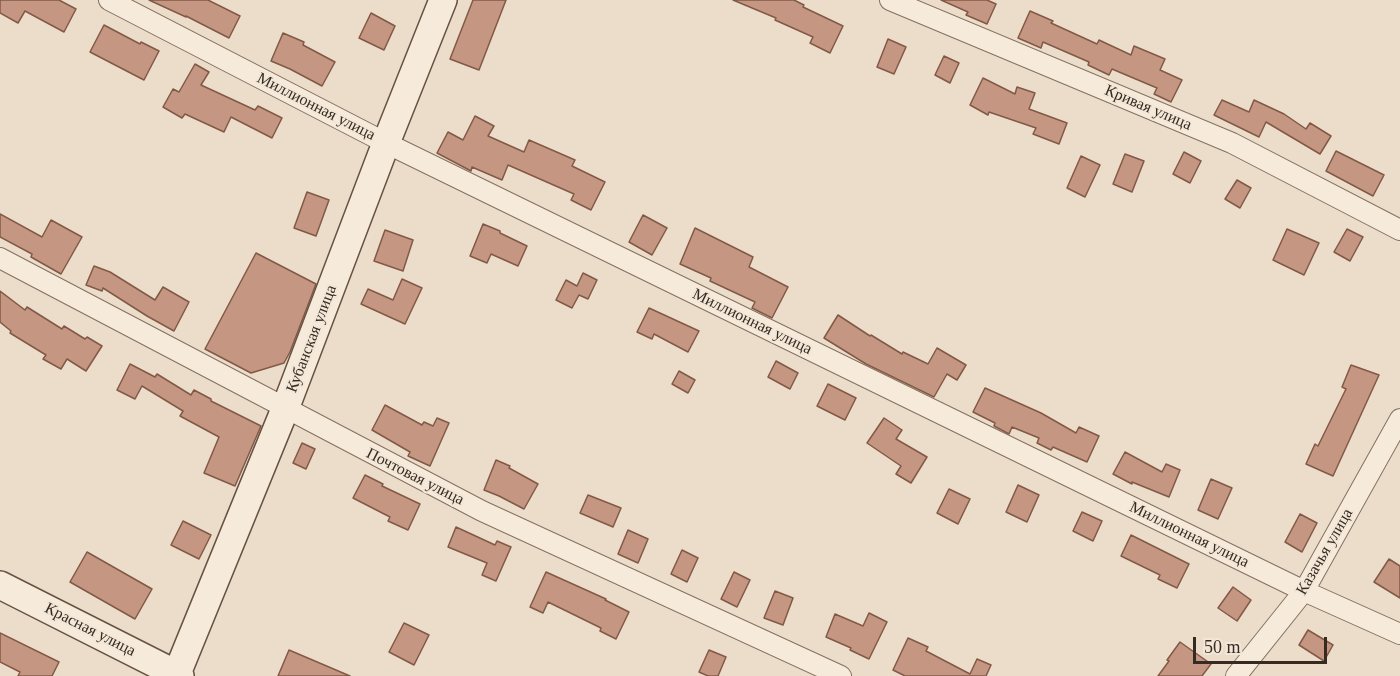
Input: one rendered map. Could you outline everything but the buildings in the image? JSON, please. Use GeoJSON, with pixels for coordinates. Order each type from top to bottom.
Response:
{"type":"FeatureCollection","features":[{"type":"Feature","properties":{"kind":"main road","name":"Кубанская улица"},"geometry":{"type":"LineString","coordinates":[[178,676],[285,409],[443,0]]}},
{"type":"Feature","properties":{"kind":"main road","name":"Красная улица"},"geometry":{"type":"LineString","coordinates":[[0,585],[178,676]]}},
{"type":"Feature","properties":{"kind":"street","name":"Миллионная улица"},"geometry":{"type":"LineString","coordinates":[[109,0],[386,143],[1304,591],[1400,634]]}},
{"type":"Feature","properties":{"kind":"street","name":"Кривая улица"},"geometry":{"type":"LineString","coordinates":[[890,0],[1232,143],[1400,230]]}},
{"type":"Feature","properties":{"kind":"street","name":"Почтовая улица"},"geometry":{"type":"LineString","coordinates":[[0,258],[482,511],[841,676]]}},
{"type":"Feature","properties":{"kind":"street","name":"Казачья улица"},"geometry":{"type":"LineString","coordinates":[[1236,676],[1304,591],[1400,419]]}}]}
